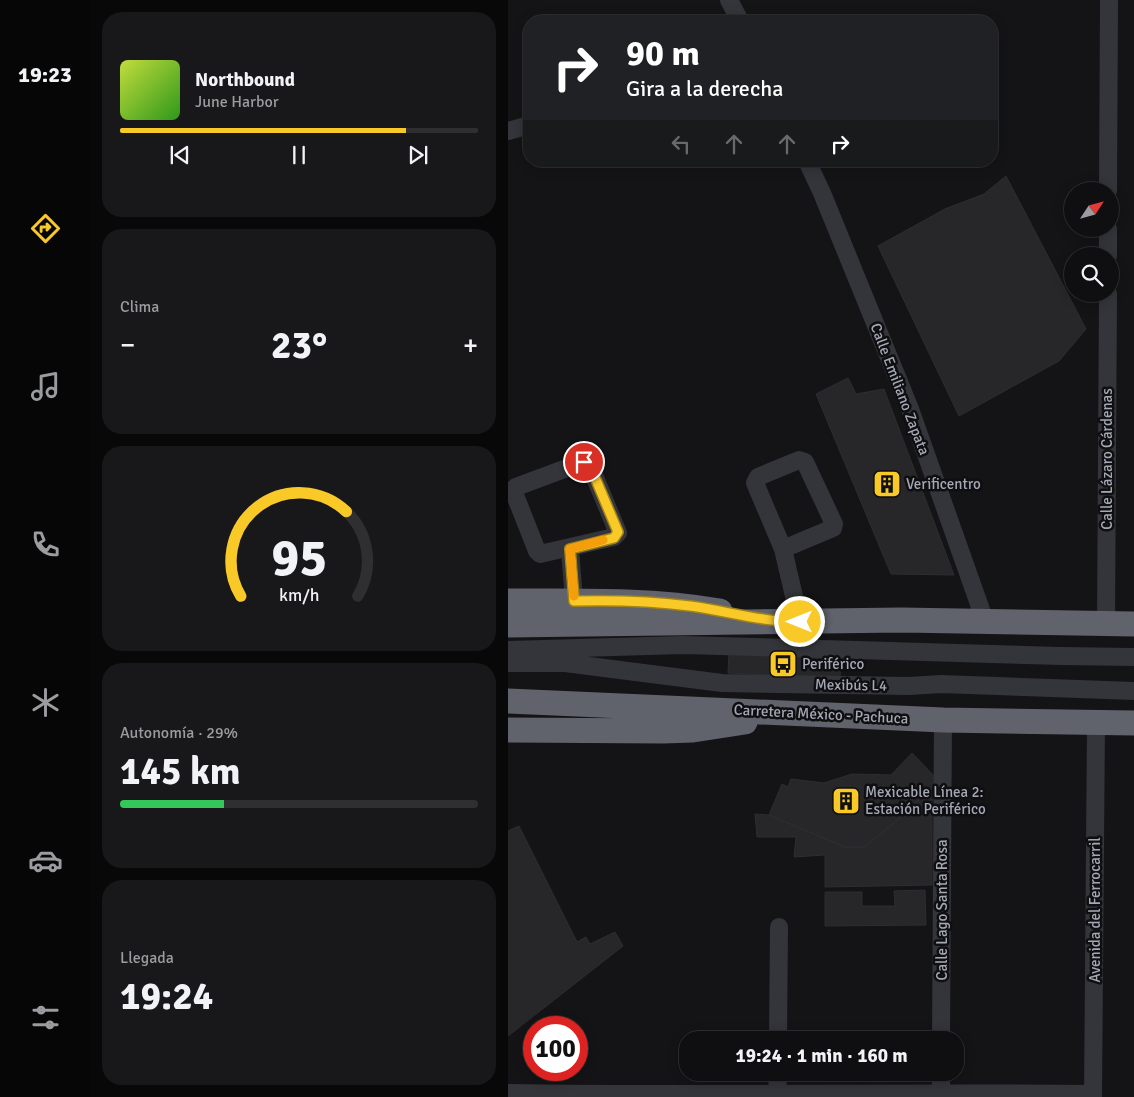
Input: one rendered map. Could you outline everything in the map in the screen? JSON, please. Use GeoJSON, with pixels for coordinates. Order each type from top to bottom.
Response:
{"type":"FeatureCollection","features":[{"type":"Feature","properties":{"kind":"highway"},"geometry":{"type":"LineString","coordinates":[[508,601],[657,602],[789,622]]}},
{"type":"Feature","properties":{"kind":"highway"},"geometry":{"type":"LineString","coordinates":[[508,625],[984,621],[1134,624]]}},
{"type":"Feature","properties":{"kind":"highway","name":"Carretera México - Pachuca"},"geometry":{"type":"LineString","coordinates":[[508,701],[536,700],[942,720],[1134,723]]}},
{"type":"Feature","properties":{"kind":"highway"},"geometry":{"type":"LineString","coordinates":[[508,730],[693,730],[751,721],[778,713]]}},
{"type":"Feature","properties":{"kind":"street"},"geometry":{"type":"LineString","coordinates":[[729,0],[737,15]]}},
{"type":"Feature","properties":{"kind":"street"},"geometry":{"type":"LineString","coordinates":[[1108,182],[1109,0]]}},
{"type":"Feature","properties":{"kind":"street"},"geometry":{"type":"LineString","coordinates":[[508,131],[523,127]]}},
{"type":"Feature","properties":{"kind":"street","name":"Calle Emiliano Zapata"},"geometry":{"type":"LineString","coordinates":[[810,167],[826,202],[910,410],[984,621]]}},
{"type":"Feature","properties":{"kind":"street","name":"Calle Lázaro Cárdenas"},"geometry":{"type":"LineString","coordinates":[[1106,624],[1108,302]]}},
{"type":"Feature","properties":{"kind":"street"},"geometry":{"type":"LineString","coordinates":[[784,549],[834,528],[834,524],[805,462],[799,460],[758,477],[755,483],[784,549],[789,622]]}},
{"type":"Feature","properties":{"kind":"street"},"geometry":{"type":"LineString","coordinates":[[584,462],[591,468],[618,532],[614,538],[570,549],[538,553],[513,490],[525,483],[584,462]]}},
{"type":"Feature","properties":{"kind":"street"},"geometry":{"type":"LineString","coordinates":[[570,549],[574,601]]}},
{"type":"Feature","properties":{"kind":"street","name":"Mexibús L4"},"geometry":{"type":"LineString","coordinates":[[512,656],[684,645],[1061,656],[1134,656]]}},
{"type":"Feature","properties":{"kind":"street","name":"Mexibús L4"},"geometry":{"type":"LineString","coordinates":[[512,656],[722,683],[909,686],[942,684],[1134,691]]}},
{"type":"Feature","properties":{"kind":"street","name":"Calle Lago Santa Rosa"},"geometry":{"type":"LineString","coordinates":[[941,1031],[942,720]]}},
{"type":"Feature","properties":{"kind":"street","name":"Avenida del Ferrocarril"},"geometry":{"type":"LineString","coordinates":[[1093,1096],[1096,723]]}},
{"type":"Feature","properties":{"kind":"street"},"geometry":{"type":"LineString","coordinates":[[778,1031],[779,927]]}},
{"type":"Feature","properties":{"kind":"street"},"geometry":{"type":"LineString","coordinates":[[778,1081],[778,1095]]}},
{"type":"Feature","properties":{"kind":"street"},"geometry":{"type":"LineString","coordinates":[[941,1081],[941,1092]]}},
{"type":"Feature","properties":{"kind":"street"},"geometry":{"type":"LineString","coordinates":[[508,1093],[678,1096],[941,1092],[1093,1096]]}},
{"type":"Feature","properties":{"kind":"building"},"geometry":{"type":"Polygon","coordinates":[[[1006,176],[1064,287],[1064,302],[1072,302],[1086,329],[1059,361],[959,416],[878,246],[945,209],[984,194],[1006,176]]]}},
{"type":"Feature","properties":{"kind":"building","name":"Verificentro"},"geometry":{"type":"Polygon","coordinates":[[[848,378],[856,394],[884,389],[954,575],[891,574],[816,394],[848,378]]]}},
{"type":"Feature","properties":{"kind":"building"},"geometry":{"type":"Polygon","coordinates":[[[729,652],[841,656],[840,678],[728,673],[729,652]]]}},
{"type":"Feature","properties":{"kind":"building","name":"Mexicable Línea 2: Estación Periférico"},"geometry":{"type":"Polygon","coordinates":[[[912,753],[939,781],[895,822],[864,847],[845,847],[769,815],[782,784],[788,787],[791,779],[824,783],[852,774],[891,775],[912,753]]]}},
{"type":"Feature","properties":{"kind":"building"},"geometry":{"type":"Polygon","coordinates":[[[932,787],[932,885],[825,887],[825,855],[794,857],[796,837],[757,837],[755,814],[769,815],[845,847],[864,847],[895,822],[932,787]]]}},
{"type":"Feature","properties":{"kind":"building"},"geometry":{"type":"Polygon","coordinates":[[[519,826],[577,942],[586,937],[590,944],[615,932],[623,946],[534,1016],[523,1016],[523,1024],[508,1036],[508,831],[519,826]]]}},
{"type":"Feature","properties":{"kind":"building"},"geometry":{"type":"Polygon","coordinates":[[[925,890],[926,925],[825,926],[825,892],[862,892],[862,906],[895,906],[894,891],[925,890]]]}},
{"type":"Feature","properties":{"kind":"slow traffic"},"geometry":{"type":"LineString","coordinates":[[574,596],[570,549],[603,540]]}},
{"type":"Feature","properties":{"kind":"place","name":"Verificentro"},"geometry":{"type":"Point","coordinates":[887,484]}},
{"type":"Feature","properties":{"kind":"place","name":"Periférico"},"geometry":{"type":"Point","coordinates":[783,664]}},
{"type":"Feature","properties":{"kind":"place","name":"Mexicable Línea 2: Estación Periférico"},"geometry":{"type":"Point","coordinates":[846,801]}},
{"type":"Feature","properties":{"kind":"route"},"geometry":{"type":"LineString","coordinates":[[584,462],[591,468],[618,532],[614,538],[570,549],[574,601],[623,600],[657,602],[691,606],[778,622],[800,622]]}}]}
